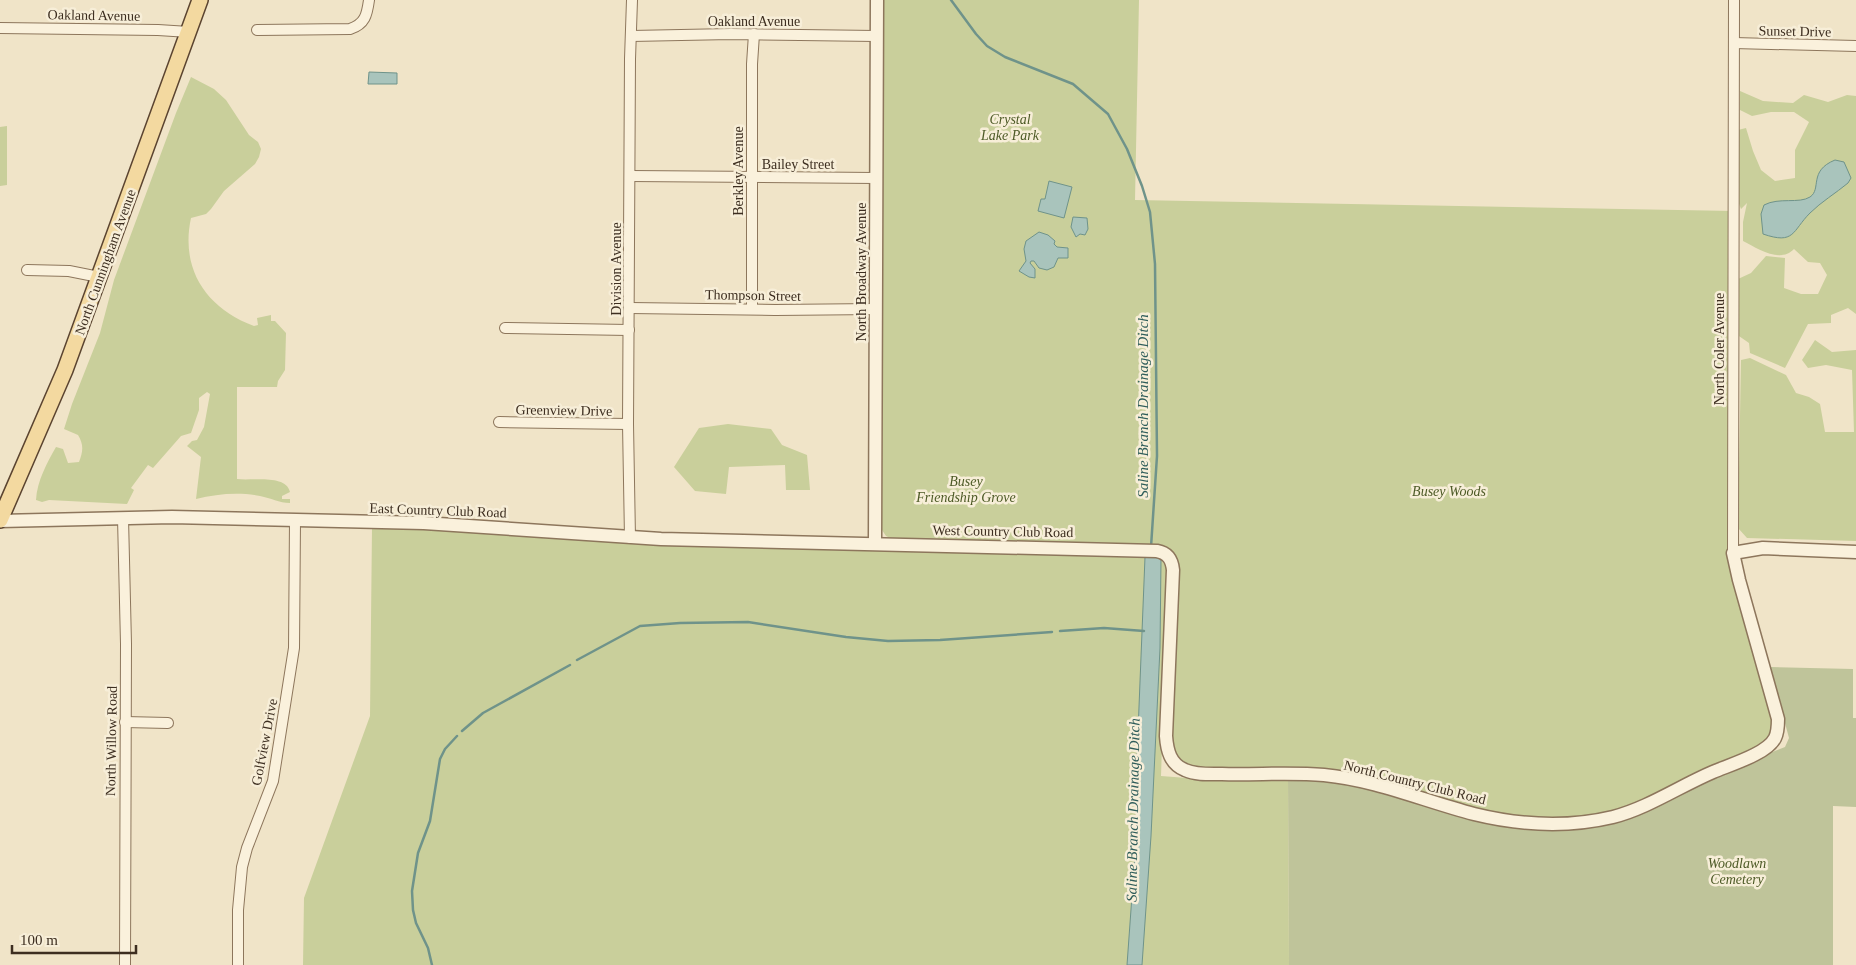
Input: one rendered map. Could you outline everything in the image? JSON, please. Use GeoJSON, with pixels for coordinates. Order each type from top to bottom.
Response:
{"type":"FeatureCollection","features":[{"type":"Feature","properties":{"kind":"main road","name":"North Cunningham Avenue"},"geometry":{"type":"LineString","coordinates":[[0,520],[65,370],[200,0]]}},
{"type":"Feature","properties":{"kind":"street"},"geometry":{"type":"LineString","coordinates":[[257,30],[350,29],[362,23],[367,14],[369,0]]}},
{"type":"Feature","properties":{"kind":"street","name":"Division Avenue"},"geometry":{"type":"LineString","coordinates":[[630,538],[628,424],[632,0]]}},
{"type":"Feature","properties":{"kind":"street","name":"North Broadway Avenue"},"geometry":{"type":"LineString","coordinates":[[875,543],[877,0]]}},
{"type":"Feature","properties":{"kind":"street","name":"North Coler Avenue"},"geometry":{"type":"LineString","coordinates":[[1734,0],[1733,553],[1772,693]]}},
{"type":"Feature","properties":{"kind":"street","name":"Oakland Avenue"},"geometry":{"type":"LineString","coordinates":[[0,28],[189,32]]}},
{"type":"Feature","properties":{"kind":"street","name":"Oakland Avenue"},"geometry":{"type":"LineString","coordinates":[[632,36],[754,34],[876,36]]}},
{"type":"Feature","properties":{"kind":"street","name":"Berkley Avenue"},"geometry":{"type":"LineString","coordinates":[[752,309],[752,64],[754,34]]}},
{"type":"Feature","properties":{"kind":"street","name":"Sunset Drive"},"geometry":{"type":"LineString","coordinates":[[1734,43],[1856,46]]}},
{"type":"Feature","properties":{"kind":"street","name":"Bailey Street"},"geometry":{"type":"LineString","coordinates":[[630,176],[876,178]]}},
{"type":"Feature","properties":{"kind":"street"},"geometry":{"type":"LineString","coordinates":[[28,270],[69,271],[99,277]]}},
{"type":"Feature","properties":{"kind":"street","name":"Thompson Street"},"geometry":{"type":"LineString","coordinates":[[630,308],[876,309]]}},
{"type":"Feature","properties":{"kind":"street"},"geometry":{"type":"LineString","coordinates":[[505,328],[630,330]]}},
{"type":"Feature","properties":{"kind":"street","name":"Greenview Drive"},"geometry":{"type":"LineString","coordinates":[[499,422],[628,424]]}},
{"type":"Feature","properties":{"kind":"street","name":"East Country Club Road"},"geometry":{"type":"LineString","coordinates":[[0,520],[172,517],[468,525],[630,538],[875,543]]}},
{"type":"Feature","properties":{"kind":"street","name":"North Willow Road"},"geometry":{"type":"LineString","coordinates":[[124,518],[126,644],[125,965]]}},
{"type":"Feature","properties":{"kind":"street","name":"Golfview Drive"},"geometry":{"type":"LineString","coordinates":[[238,965],[238,910],[242,867],[247,848],[273,780],[292,668],[294,648],[295,521]]}},
{"type":"Feature","properties":{"kind":"street","name":"West Country Club Road"},"geometry":{"type":"LineString","coordinates":[[875,543],[1130,549]]}},
{"type":"Feature","properties":{"kind":"street"},"geometry":{"type":"LineString","coordinates":[[1733,553],[1763,548],[1856,552]]}},
{"type":"Feature","properties":{"kind":"street","name":"North Country Club Road"},"geometry":{"type":"LineString","coordinates":[[1130,549],[1149,550],[1166,554],[1172,562],[1167,747],[1171,759],[1176,765],[1191,772],[1234,775],[1299,774],[1349,778],[1508,821],[1545,824],[1595,821],[1628,812],[1768,747],[1776,737],[1778,727],[1772,693]]}},
{"type":"Feature","properties":{"kind":"street"},"geometry":{"type":"LineString","coordinates":[[126,722],[168,723]]}},
{"type":"Feature","properties":{"kind":"green space","name":"Busey Woods"},"geometry":{"type":"Polygon","coordinates":[[[883,0],[1139,0],[1135,200],[1734,211],[1733,553],[1776,737],[1628,812],[1530,823],[1380,785],[1206,774],[1171,759],[1169,558],[894,540],[886,536],[882,530],[883,0]]]}},
{"type":"Feature","properties":{"kind":"green space"},"geometry":{"type":"Polygon","coordinates":[[[191,77],[214,89],[226,100],[249,135],[258,142],[261,149],[255,164],[224,191],[206,214],[191,218],[189,254],[193,270],[200,284],[222,309],[254,326],[258,325],[257,318],[271,315],[271,321],[275,321],[286,333],[285,370],[278,381],[277,387],[237,387],[237,479],[268,479],[282,483],[287,486],[290,492],[282,496],[282,499],[290,499],[290,503],[244,494],[196,499],[201,457],[187,446],[192,441],[197,440],[204,427],[210,394],[207,392],[199,398],[199,410],[191,433],[181,436],[153,468],[148,465],[131,488],[134,490],[127,504],[49,500],[42,502],[36,500],[40,479],[56,447],[63,449],[68,463],[79,462],[82,448],[80,439],[78,435],[64,429],[100,333],[114,280],[191,77]]]}},
{"type":"Feature","properties":{"kind":"green space"},"geometry":{"type":"Polygon","coordinates":[[[1740,91],[1763,101],[1793,103],[1804,95],[1828,102],[1847,95],[1856,96],[1856,314],[1848,308],[1831,315],[1831,323],[1808,324],[1785,368],[1750,353],[1749,343],[1736,334],[1738,279],[1751,273],[1766,256],[1785,258],[1784,288],[1801,294],[1818,294],[1827,275],[1820,263],[1808,262],[1794,249],[1782,255],[1775,255],[1762,251],[1743,241],[1743,222],[1747,203],[1741,209],[1738,201],[1738,130],[1746,128],[1761,170],[1775,181],[1795,178],[1795,150],[1809,122],[1794,112],[1771,112],[1752,116],[1740,110],[1740,91]]]}},
{"type":"Feature","properties":{"kind":"green space"},"geometry":{"type":"Polygon","coordinates":[[[7,126],[7,185],[0,186],[0,127],[7,126]]]}},
{"type":"Feature","properties":{"kind":"green space"},"geometry":{"type":"Polygon","coordinates":[[[1815,340],[1832,352],[1856,350],[1856,541],[1747,538],[1738,528],[1741,360],[1750,358],[1786,375],[1796,393],[1809,397],[1820,404],[1825,432],[1854,432],[1852,370],[1826,365],[1808,368],[1802,360],[1815,340]]]}},
{"type":"Feature","properties":{"kind":"green space"},"geometry":{"type":"Polygon","coordinates":[[[728,424],[771,429],[782,445],[807,455],[810,490],[786,490],[785,465],[729,467],[726,494],[695,491],[674,467],[699,428],[728,424]]]}},
{"type":"Feature","properties":{"kind":"green space"},"geometry":{"type":"Polygon","coordinates":[[[372,527],[437,529],[633,543],[1159,557],[1168,569],[1161,776],[1200,779],[1288,780],[1289,965],[303,965],[304,898],[370,716],[372,527]]]}},
{"type":"Feature","properties":{"kind":"green space","name":"Woodlawn Cemetery"},"geometry":{"type":"Polygon","coordinates":[[[1770,667],[1853,669],[1853,718],[1856,718],[1856,807],[1833,806],[1833,965],[1289,965],[1288,780],[1357,785],[1437,808],[1580,827],[1785,747],[1789,738],[1770,667]]]}},
{"type":"Feature","properties":{"kind":"water"},"geometry":{"type":"Polygon","coordinates":[[[369,72],[397,73],[397,84],[368,84],[369,72]]]}},
{"type":"Feature","properties":{"kind":"water"},"geometry":{"type":"Polygon","coordinates":[[[1835,160],[1844,162],[1851,178],[1848,183],[1814,209],[1796,230],[1787,237],[1773,237],[1763,234],[1761,214],[1764,205],[1776,201],[1800,200],[1810,197],[1815,189],[1821,169],[1835,160]]]}},
{"type":"Feature","properties":{"kind":"water"},"geometry":{"type":"Polygon","coordinates":[[[1049,181],[1072,187],[1064,218],[1038,211],[1041,199],[1045,199],[1049,181]]]}},
{"type":"Feature","properties":{"kind":"water"},"geometry":{"type":"Polygon","coordinates":[[[1073,217],[1087,218],[1088,229],[1085,235],[1080,234],[1076,237],[1071,227],[1073,217]]]}},
{"type":"Feature","properties":{"kind":"water"},"geometry":{"type":"Polygon","coordinates":[[[1039,232],[1048,235],[1055,241],[1054,244],[1057,247],[1068,248],[1068,258],[1058,258],[1054,267],[1047,270],[1039,268],[1034,261],[1031,261],[1030,263],[1035,269],[1035,278],[1019,271],[1026,261],[1024,249],[1026,241],[1039,232]]]}},
{"type":"Feature","properties":{"kind":"water"},"geometry":{"type":"Polygon","coordinates":[[[1145,557],[1159,557],[1161,560],[1160,648],[1151,836],[1142,965],[1127,965],[1137,826],[1136,782],[1145,557]]]}},
{"type":"Feature","properties":{"kind":"waterway","name":"Saline Branch Drainage Ditch"},"geometry":{"type":"LineString","coordinates":[[951,0],[987,46],[1005,57],[1073,84],[1108,114],[1127,149],[1142,186],[1150,212],[1155,264],[1157,456],[1151,547]]}},
{"type":"Feature","properties":{"kind":"waterway"},"geometry":{"type":"LineString","coordinates":[[577,660],[640,626],[680,623],[748,622],[846,637],[888,641],[940,640],[1052,632]]}},
{"type":"Feature","properties":{"kind":"waterway"},"geometry":{"type":"LineString","coordinates":[[1060,631],[1104,628],[1144,631]]}},
{"type":"Feature","properties":{"kind":"waterway"},"geometry":{"type":"LineString","coordinates":[[462,731],[483,713],[570,665]]}},
{"type":"Feature","properties":{"kind":"waterway"},"geometry":{"type":"LineString","coordinates":[[432,965],[428,948],[416,923],[412,891],[418,853],[430,821],[440,759],[445,749],[457,736]]}},
{"type":"Feature","properties":{"kind":"park label","name":"Crystal Lake Park"},"geometry":{"type":"Point","coordinates":[1010,128]}},
{"type":"Feature","properties":{"kind":"park label","name":"Busey Friendship Grove"},"geometry":{"type":"Point","coordinates":[966,490]}}]}
